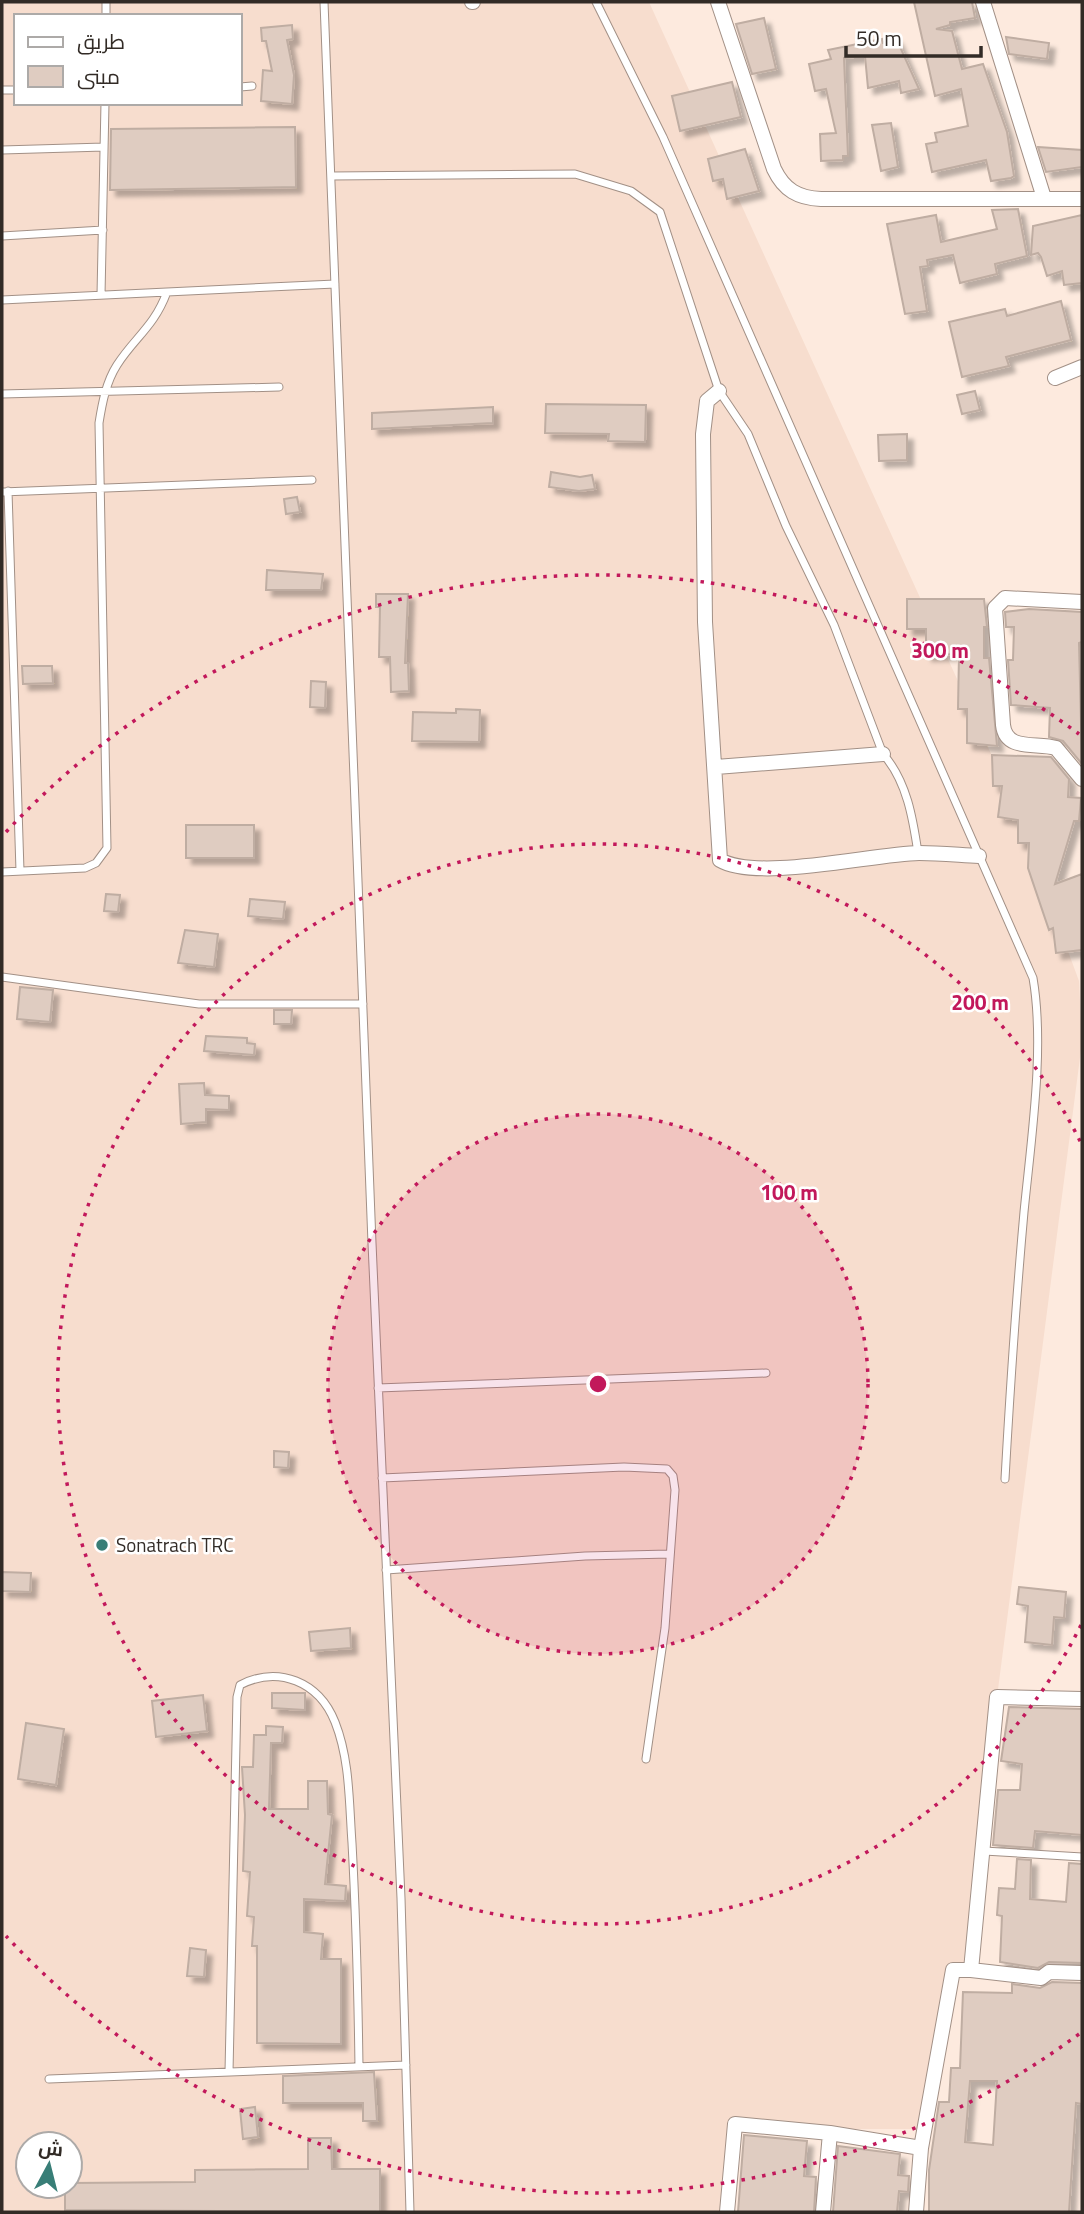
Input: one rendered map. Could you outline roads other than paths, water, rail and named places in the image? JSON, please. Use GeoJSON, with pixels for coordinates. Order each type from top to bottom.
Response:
{"type":"FeatureCollection","features":[{"type":"Feature","properties":{"kind":"street"},"geometry":{"type":"LineString","coordinates":[[718,2],[774,169],[779,180],[797,195],[821,199],[1082,199]]}},
{"type":"Feature","properties":{"kind":"street"},"geometry":{"type":"LineString","coordinates":[[983,2],[1044,198]]}},
{"type":"Feature","properties":{"kind":"street"},"geometry":{"type":"LineString","coordinates":[[1055,379],[1082,367]]}},
{"type":"Feature","properties":{"kind":"street"},"geometry":{"type":"LineString","coordinates":[[719,391],[707,401],[703,434],[705,622],[720,860],[729,865],[766,868],[918,853],[979,856]]}},
{"type":"Feature","properties":{"kind":"street"},"geometry":{"type":"LineString","coordinates":[[1082,602],[1005,598],[998,602],[995,612],[1003,725],[1007,737],[1017,744],[1056,748],[1082,779]]}},
{"type":"Feature","properties":{"kind":"street"},"geometry":{"type":"LineString","coordinates":[[716,768],[883,754]]}},
{"type":"Feature","properties":{"kind":"street"},"geometry":{"type":"LineString","coordinates":[[971,1969],[985,1851],[997,1697],[1082,1699]]}},
{"type":"Feature","properties":{"kind":"street"},"geometry":{"type":"LineString","coordinates":[[916,2212],[921,2148],[953,1970],[971,1969],[1041,1978],[1049,1972],[1082,1973]]}},
{"type":"Feature","properties":{"kind":"street"},"geometry":{"type":"LineString","coordinates":[[727,2212],[734,2124],[830,2133],[921,2148]]}},
{"type":"Feature","properties":{"kind":"street"},"geometry":{"type":"LineString","coordinates":[[822,2212],[830,2133]]}},
{"type":"Feature","properties":{"kind":"lane"},"geometry":{"type":"LineString","coordinates":[[324,2],[410,2212]]}},
{"type":"Feature","properties":{"kind":"lane"},"geometry":{"type":"LineString","coordinates":[[596,2],[663,137],[1033,978],[1037,1004],[1033,1127],[1012,1337],[1005,1479]]}},
{"type":"Feature","properties":{"kind":"lane"},"geometry":{"type":"LineString","coordinates":[[242,87],[252,86]]}},
{"type":"Feature","properties":{"kind":"lane"},"geometry":{"type":"LineString","coordinates":[[101,295],[105,105]]}},
{"type":"Feature","properties":{"kind":"lane"},"geometry":{"type":"LineString","coordinates":[[2,150],[104,147]]}},
{"type":"Feature","properties":{"kind":"lane"},"geometry":{"type":"LineString","coordinates":[[331,176],[575,174],[631,191],[660,212],[719,391],[748,434],[786,526],[834,625],[883,754],[891,763],[911,810],[918,853]]}},
{"type":"Feature","properties":{"kind":"lane"},"geometry":{"type":"LineString","coordinates":[[2,236],[103,230]]}},
{"type":"Feature","properties":{"kind":"lane"},"geometry":{"type":"LineString","coordinates":[[2,300],[335,284]]}},
{"type":"Feature","properties":{"kind":"lane"},"geometry":{"type":"LineString","coordinates":[[2,872],[91,866],[101,859],[107,848],[99,423],[106,391],[118,364],[155,319],[167,292]]}},
{"type":"Feature","properties":{"kind":"lane"},"geometry":{"type":"LineString","coordinates":[[2,394],[279,387]]}},
{"type":"Feature","properties":{"kind":"lane"},"geometry":{"type":"LineString","coordinates":[[20,871],[5,492],[312,480]]}},
{"type":"Feature","properties":{"kind":"lane"},"geometry":{"type":"LineString","coordinates":[[2,977],[199,1004],[363,1004]]}},
{"type":"Feature","properties":{"kind":"lane"},"geometry":{"type":"LineString","coordinates":[[378,1388],[766,1373]]}},
{"type":"Feature","properties":{"kind":"lane"},"geometry":{"type":"LineString","coordinates":[[382,1478],[624,1467],[667,1469],[673,1476],[675,1490],[665,1628],[646,1759]]}},
{"type":"Feature","properties":{"kind":"lane"},"geometry":{"type":"LineString","coordinates":[[386,1570],[585,1556],[669,1554]]}},
{"type":"Feature","properties":{"kind":"lane"},"geometry":{"type":"LineString","coordinates":[[229,2072],[237,1697],[240,1685],[254,1677],[282,1676],[300,1680],[317,1692],[338,1733],[348,1783],[356,1912],[359,2067]]}},
{"type":"Feature","properties":{"kind":"lane"},"geometry":{"type":"LineString","coordinates":[[985,1851],[1082,1857]]}},
{"type":"Feature","properties":{"kind":"lane"},"geometry":{"type":"LineString","coordinates":[[49,2079],[406,2065]]}},
{"type":"Feature","properties":{"kind":"place","name":"Sonatrach TRC"},"geometry":{"type":"Point","coordinates":[102,1545]}}]}
